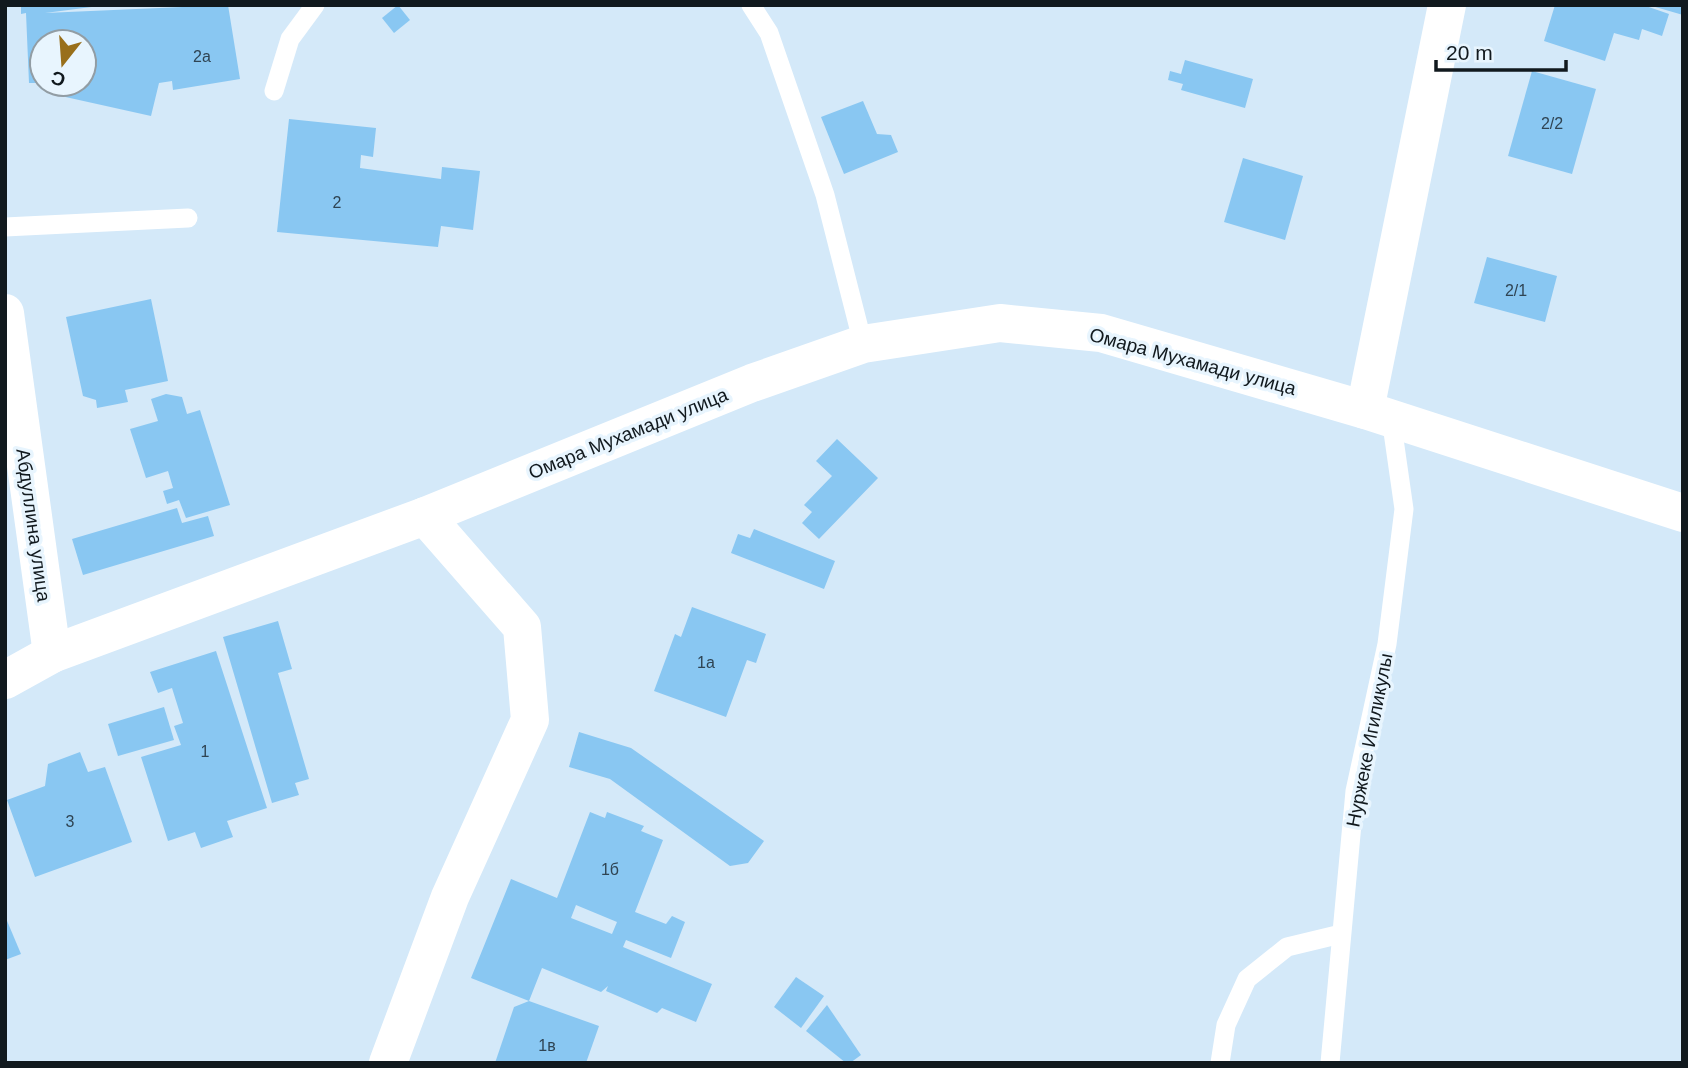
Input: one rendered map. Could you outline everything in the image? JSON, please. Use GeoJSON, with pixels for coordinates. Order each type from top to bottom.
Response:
{"type":"FeatureCollection","features":[{"type":"Feature","properties":{"kind":"street","name":"Нуржеке Игиликулы"},"geometry":{"type":"LineString","coordinates":[[1378,414],[1447,5]]}},
{"type":"Feature","properties":{"kind":"street","name":"Абдуллина улица"},"geometry":{"type":"LineString","coordinates":[[5,313],[52,654]]}},
{"type":"Feature","properties":{"kind":"street","name":"Омара Мухамади улица"},"geometry":{"type":"LineString","coordinates":[[5,680],[52,654],[425,516],[752,383],[863,344],[1000,323],[1101,332],[1378,414],[1683,513]]}},
{"type":"Feature","properties":{"kind":"street"},"geometry":{"type":"LineString","coordinates":[[388,1063],[450,897],[530,720],[522,627],[425,516]]}},
{"type":"Feature","properties":{"kind":"lane"},"geometry":{"type":"LineString","coordinates":[[274,91],[290,39],[314,5]]}},
{"type":"Feature","properties":{"kind":"lane"},"geometry":{"type":"LineString","coordinates":[[751,5],[769,33],[825,195],[863,344]]}},
{"type":"Feature","properties":{"kind":"lane"},"geometry":{"type":"LineString","coordinates":[[5,228],[188,218]]}},
{"type":"Feature","properties":{"kind":"lane","name":"Нуржеке Игиликулы"},"geometry":{"type":"LineString","coordinates":[[1330,1063],[1355,790],[1387,644],[1404,509],[1378,414]]}},
{"type":"Feature","properties":{"kind":"lane"},"geometry":{"type":"LineString","coordinates":[[1220,1063],[1226,1025],[1247,979],[1287,947],[1340,934]]}},
{"type":"Feature","properties":{"kind":"building"},"geometry":{"type":"Polygon","coordinates":[[[21,5],[107,5],[45,13],[228,5],[240,79],[173,90],[172,81],[159,83],[151,116],[70,98],[98,98],[98,28],[28,28],[28,60],[26,13],[21,14],[21,5]]]}},
{"type":"Feature","properties":{"kind":"building"},"geometry":{"type":"Polygon","coordinates":[[[398,5],[410,20],[394,33],[382,18],[398,5]]]}},
{"type":"Feature","properties":{"kind":"building"},"geometry":{"type":"Polygon","coordinates":[[[1555,5],[1643,5],[1669,14],[1662,36],[1642,29],[1639,40],[1614,33],[1605,61],[1544,41],[1555,5]]]}},
{"type":"Feature","properties":{"kind":"building"},"geometry":{"type":"Polygon","coordinates":[[[1683,5],[1683,15],[1652,6],[1683,5]]]}},
{"type":"Feature","properties":{"kind":"building"},"geometry":{"type":"Polygon","coordinates":[[[1185,60],[1253,79],[1245,108],[1181,90],[1183,84],[1168,80],[1170,71],[1181,74],[1185,60]]]}},
{"type":"Feature","properties":{"kind":"building"},"geometry":{"type":"Polygon","coordinates":[[[1532,71],[1596,89],[1572,174],[1508,156],[1532,71]]]}},
{"type":"Feature","properties":{"kind":"building"},"geometry":{"type":"Polygon","coordinates":[[[863,101],[877,134],[891,135],[898,152],[844,174],[821,117],[863,101]]]}},
{"type":"Feature","properties":{"kind":"building"},"geometry":{"type":"Polygon","coordinates":[[[289,119],[376,128],[373,157],[361,155],[360,168],[441,179],[442,167],[480,171],[473,230],[441,226],[438,247],[277,232],[289,119]]]}},
{"type":"Feature","properties":{"kind":"building"},"geometry":{"type":"Polygon","coordinates":[[[1243,158],[1303,176],[1285,240],[1224,222],[1243,158]]]}},
{"type":"Feature","properties":{"kind":"building"},"geometry":{"type":"Polygon","coordinates":[[[1487,257],[1557,276],[1545,322],[1474,303],[1487,257]]]}},
{"type":"Feature","properties":{"kind":"building"},"geometry":{"type":"Polygon","coordinates":[[[151,299],[168,381],[125,390],[128,402],[97,408],[96,400],[83,396],[66,317],[151,299]]]}},
{"type":"Feature","properties":{"kind":"building"},"geometry":{"type":"Polygon","coordinates":[[[166,394],[182,397],[187,414],[200,410],[230,505],[186,518],[179,500],[167,504],[163,491],[173,488],[168,471],[146,478],[130,429],[158,421],[151,399],[166,394]]]}},
{"type":"Feature","properties":{"kind":"building"},"geometry":{"type":"Polygon","coordinates":[[[837,439],[878,478],[819,539],[802,523],[812,512],[804,505],[832,476],[816,461],[837,439]]]}},
{"type":"Feature","properties":{"kind":"building"},"geometry":{"type":"Polygon","coordinates":[[[177,508],[182,523],[208,516],[214,536],[83,575],[72,539],[177,508]]]}},
{"type":"Feature","properties":{"kind":"building"},"geometry":{"type":"Polygon","coordinates":[[[754,529],[835,561],[824,589],[731,553],[738,534],[750,538],[754,529]]]}},
{"type":"Feature","properties":{"kind":"building"},"geometry":{"type":"Polygon","coordinates":[[[692,607],[766,634],[756,663],[747,660],[726,717],[654,691],[675,634],[681,637],[692,607]]]}},
{"type":"Feature","properties":{"kind":"building"},"geometry":{"type":"Polygon","coordinates":[[[278,621],[292,669],[278,673],[309,779],[295,783],[299,795],[272,803],[223,637],[278,621]]]}},
{"type":"Feature","properties":{"kind":"building"},"geometry":{"type":"Polygon","coordinates":[[[216,651],[267,808],[227,821],[233,837],[201,848],[195,832],[168,841],[141,757],[181,745],[174,726],[183,723],[172,688],[158,693],[150,672],[216,651]]]}},
{"type":"Feature","properties":{"kind":"building"},"geometry":{"type":"Polygon","coordinates":[[[164,707],[174,740],[118,756],[108,724],[164,707]]]}},
{"type":"Feature","properties":{"kind":"building"},"geometry":{"type":"Polygon","coordinates":[[[579,732],[631,748],[764,841],[748,863],[730,866],[610,779],[569,767],[579,732]]]}},
{"type":"Feature","properties":{"kind":"building"},"geometry":{"type":"Polygon","coordinates":[[[80,752],[88,772],[105,767],[132,842],[35,877],[7,800],[45,786],[48,764],[80,752]]]}},
{"type":"Feature","properties":{"kind":"building"},"geometry":{"type":"Polygon","coordinates":[[[590,812],[605,818],[607,812],[644,826],[641,831],[663,840],[635,912],[666,924],[672,916],[685,922],[671,958],[626,940],[623,947],[712,984],[696,1022],[662,1008],[657,1013],[606,991],[608,986],[601,992],[542,968],[529,1001],[471,978],[511,879],[557,898],[590,812]],[[576,905],[571,918],[612,934],[617,922],[576,905]]]}},
{"type":"Feature","properties":{"kind":"building"},"geometry":{"type":"Polygon","coordinates":[[[5,916],[21,954],[5,960],[5,916]]]}},
{"type":"Feature","properties":{"kind":"building"},"geometry":{"type":"Polygon","coordinates":[[[796,977],[824,996],[801,1028],[774,1007],[796,977]]]}},
{"type":"Feature","properties":{"kind":"building"},"geometry":{"type":"Polygon","coordinates":[[[529,1001],[599,1026],[586,1063],[495,1063],[514,1007],[529,1001]]]}},
{"type":"Feature","properties":{"kind":"building"},"geometry":{"type":"Polygon","coordinates":[[[827,1005],[861,1055],[850,1063],[846,1063],[806,1031],[827,1005]]]}}]}
